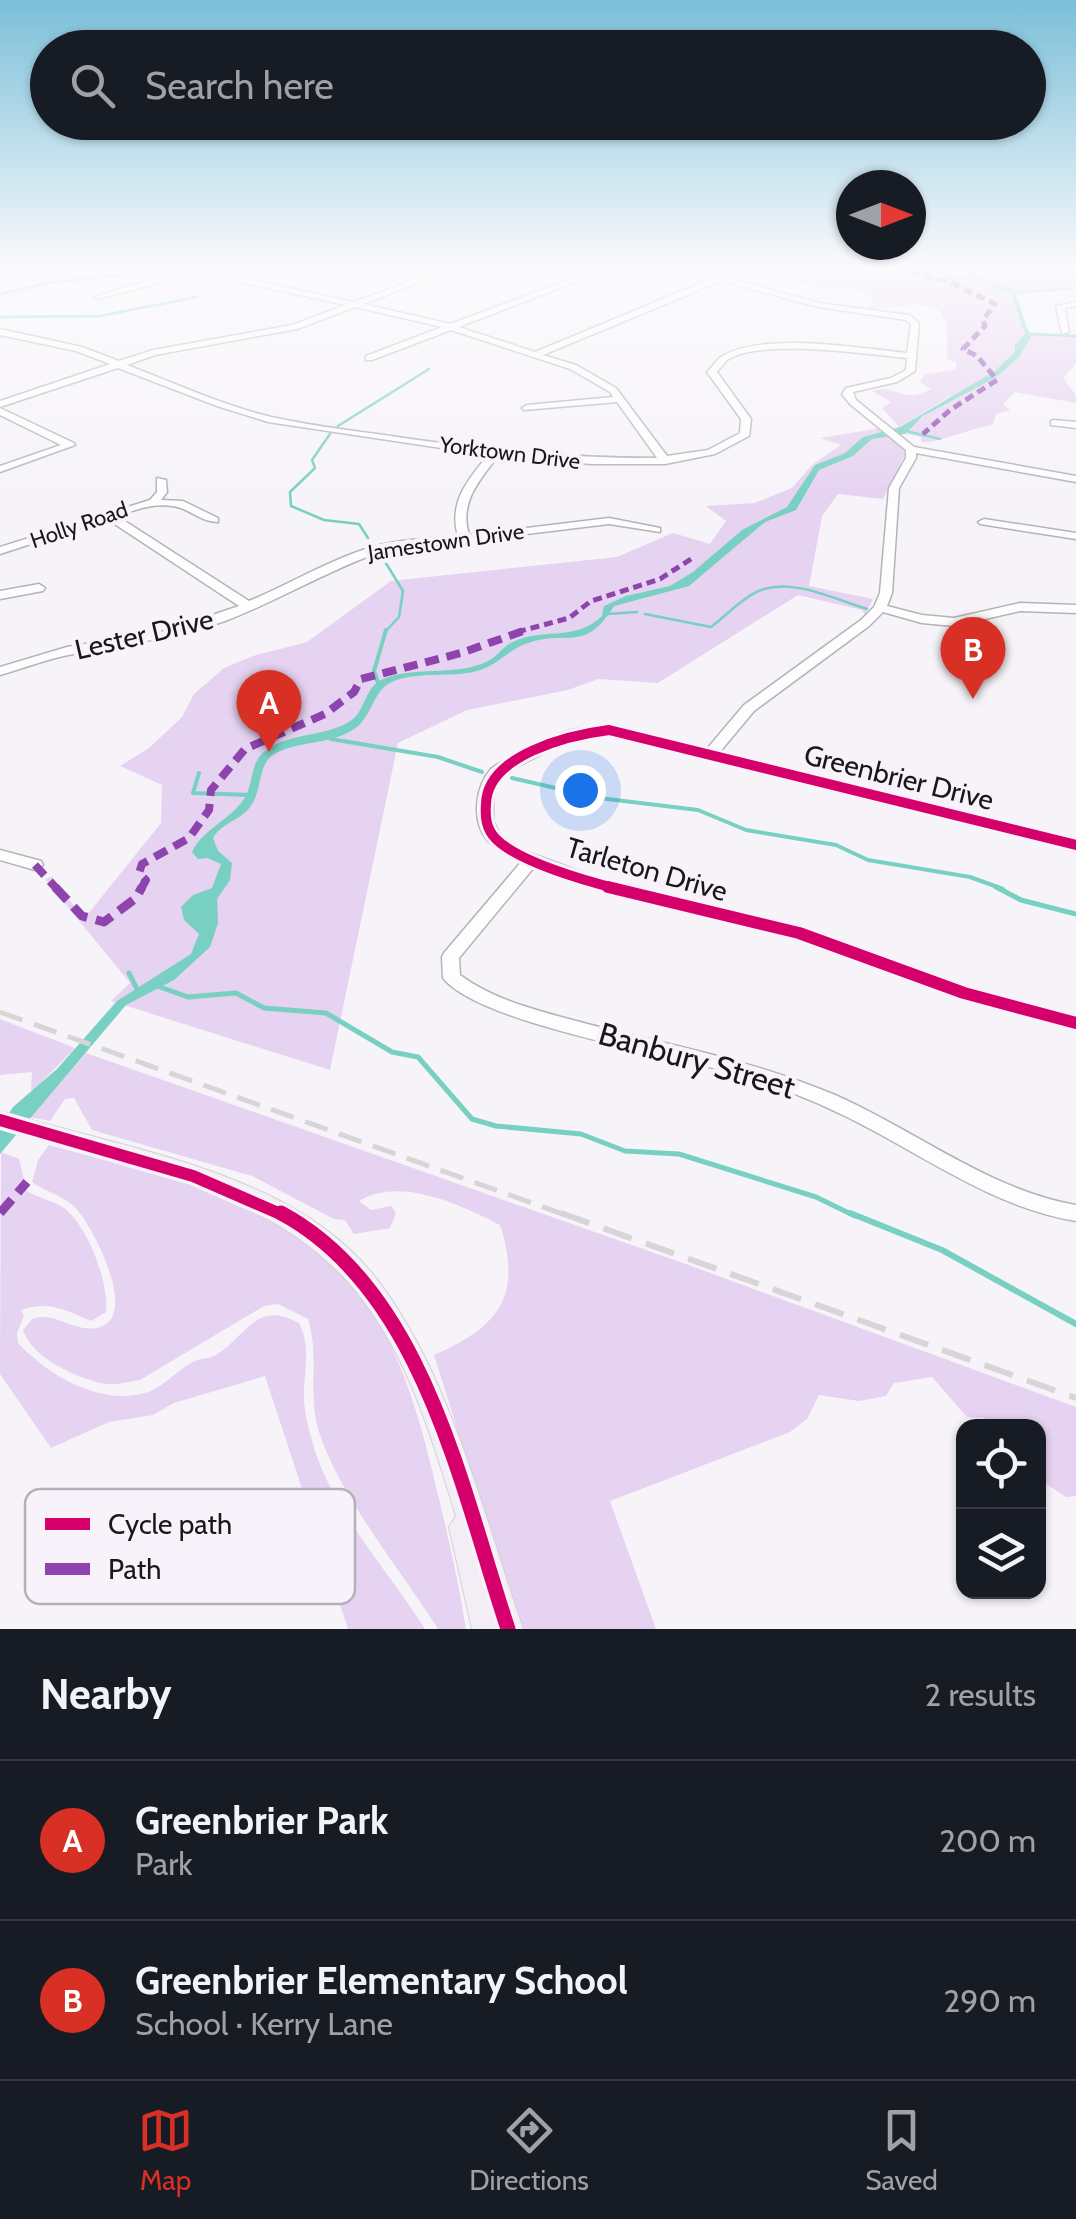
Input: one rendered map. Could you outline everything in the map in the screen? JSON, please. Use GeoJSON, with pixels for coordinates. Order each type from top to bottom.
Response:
{"type":"FeatureCollection","features":[{"type":"Feature","properties":{"kind":"main road"},"geometry":{"type":"LineString","coordinates":[[0,1120],[255,1199],[327,1243],[363,1278],[398,1328],[441,1428],[508,1629]]}},
{"type":"Feature","properties":{"kind":"main road"},"geometry":{"type":"LineString","coordinates":[[441,1428],[487,1629]]}},
{"type":"Feature","properties":{"kind":"street","name":"Yorktown Drive"},"geometry":{"type":"LineString","coordinates":[[61,345],[268,418],[592,464],[717,452],[745,434],[748,426],[744,414],[712,372],[718,361],[728,355],[785,346],[913,356]]}},
{"type":"Feature","properties":{"kind":"street"},"geometry":{"type":"LineString","coordinates":[[0,407],[119,363],[192,345]]}},
{"type":"Feature","properties":{"kind":"street"},"geometry":{"type":"LineString","coordinates":[[369,358],[403,345]]}},
{"type":"Feature","properties":{"kind":"street"},"geometry":{"type":"LineString","coordinates":[[509,345],[594,376],[621,399],[665,460]]}},
{"type":"Feature","properties":{"kind":"street"},"geometry":{"type":"LineString","coordinates":[[538,354],[560,345]]}},
{"type":"Feature","properties":{"kind":"street"},"geometry":{"type":"LineString","coordinates":[[914,345],[906,374],[847,392],[908,446],[1076,480]]}},
{"type":"Feature","properties":{"kind":"street"},"geometry":{"type":"LineString","coordinates":[[528,408],[621,399]]}},
{"type":"Feature","properties":{"kind":"street"},"geometry":{"type":"LineString","coordinates":[[0,407],[70,444],[0,469]]}},
{"type":"Feature","properties":{"kind":"street"},"geometry":{"type":"LineString","coordinates":[[1054,423],[1076,425]]}},
{"type":"Feature","properties":{"kind":"street"},"geometry":{"type":"LineString","coordinates":[[711,753],[749,708],[880,608],[886,593],[894,488],[911,458],[908,446]]}},
{"type":"Feature","properties":{"kind":"street"},"geometry":{"type":"LineString","coordinates":[[465,539],[459,518],[462,498],[496,452]]}},
{"type":"Feature","properties":{"kind":"street"},"geometry":{"type":"LineString","coordinates":[[154,502],[162,492],[160,480]]}},
{"type":"Feature","properties":{"kind":"street","name":"Holly Road"},"geometry":{"type":"LineString","coordinates":[[0,551],[154,502],[188,505],[214,520]]}},
{"type":"Feature","properties":{"kind":"street","name":"Lester Drive"},"geometry":{"type":"LineString","coordinates":[[110,516],[246,605]]}},
{"type":"Feature","properties":{"kind":"street","name":"Jamestown Drive"},"geometry":{"type":"LineString","coordinates":[[246,605],[298,585],[364,552],[610,522],[656,530]]}},
{"type":"Feature","properties":{"kind":"street"},"geometry":{"type":"LineString","coordinates":[[984,522],[1076,536]]}},
{"type":"Feature","properties":{"kind":"street"},"geometry":{"type":"LineString","coordinates":[[0,594],[39,588]]}},
{"type":"Feature","properties":{"kind":"street","name":"Lester Drive"},"geometry":{"type":"LineString","coordinates":[[3,667],[78,648],[166,634],[220,618],[246,605]]}},
{"type":"Feature","properties":{"kind":"street"},"geometry":{"type":"LineString","coordinates":[[880,608],[922,620],[954,622],[1020,607],[1076,609]]}},
{"type":"Feature","properties":{"kind":"street","name":"Tarleton Drive"},"geometry":{"type":"LineString","coordinates":[[711,753],[624,732],[593,730],[560,738],[508,763],[488,785],[485,821],[502,845],[622,891],[835,944],[964,994],[1076,1022]]}},
{"type":"Feature","properties":{"kind":"street","name":"Greenbrier Drive"},"geometry":{"type":"LineString","coordinates":[[711,753],[1076,845]]}},
{"type":"Feature","properties":{"kind":"street"},"geometry":{"type":"LineString","coordinates":[[0,855],[35,865]]}},
{"type":"Feature","properties":{"kind":"street","name":"Banbury Street"},"geometry":{"type":"LineString","coordinates":[[532,859],[450,957],[452,978],[465,991],[521,1011],[774,1079],[861,1116],[1032,1203],[1076,1213]]}},
{"type":"Feature","properties":{"kind":"shaded area"},"geometry":{"type":"Polygon","coordinates":[[[947,345],[1015,345],[1016,352],[1007,361],[1021,353],[1022,345],[1076,345],[1076,364],[1063,378],[1076,395],[1076,403],[1015,392],[1003,404],[1010,410],[996,414],[993,425],[921,442],[921,437],[905,434],[907,429],[954,394],[899,427],[882,408],[891,402],[872,391],[913,395],[931,389],[920,382],[925,374],[956,369],[956,363],[947,359],[947,345]]]}},
{"type":"Feature","properties":{"kind":"shaded area"},"geometry":{"type":"Polygon","coordinates":[[[1015,345],[1026,345],[1019,357],[995,378],[923,416],[905,434],[872,439],[853,456],[819,470],[796,510],[765,522],[689,586],[614,606],[593,631],[583,636],[538,640],[477,671],[394,681],[382,690],[362,722],[348,733],[271,756],[263,768],[252,804],[213,838],[218,851],[232,863],[230,880],[217,899],[218,923],[210,947],[174,980],[126,1005],[0,1154],[0,1127],[13,1107],[57,1069],[117,1001],[191,954],[199,934],[184,920],[181,907],[193,895],[212,888],[221,864],[198,859],[192,852],[244,799],[263,752],[280,742],[349,722],[381,680],[407,673],[473,666],[490,660],[521,639],[569,632],[592,624],[602,616],[604,606],[626,596],[670,586],[693,572],[742,530],[787,507],[815,465],[845,453],[863,437],[900,427],[995,371],[1015,352],[1015,345]]]}},
{"type":"Feature","properties":{"kind":"shaded area"},"geometry":{"type":"Polygon","coordinates":[[[881,428],[902,445],[905,455],[883,499],[838,494],[822,516],[809,586],[873,599],[865,615],[862,610],[798,595],[658,683],[598,679],[568,690],[467,710],[398,743],[330,1070],[111,1001],[130,983],[45,879],[52,877],[84,919],[161,823],[162,785],[120,766],[149,748],[182,717],[194,694],[224,668],[307,642],[391,581],[617,557],[673,533],[710,544],[726,521],[706,506],[755,503],[792,488],[812,465],[841,445],[820,438],[881,428]]]}},
{"type":"Feature","properties":{"kind":"shaded area"},"geometry":{"type":"Polygon","coordinates":[[[0,1019],[75,1048],[31,1093],[32,1072],[0,1075],[0,1019]]]}},
{"type":"Feature","properties":{"kind":"shaded area"},"geometry":{"type":"Polygon","coordinates":[[[86,1053],[683,1263],[1076,1407],[1076,1496],[1066,1497],[1046,1484],[1046,1419],[967,1417],[932,1377],[894,1383],[886,1396],[859,1401],[819,1395],[807,1419],[790,1432],[610,1501],[656,1629],[520,1629],[434,1355],[475,1333],[500,1306],[509,1271],[500,1225],[430,1196],[393,1191],[359,1201],[371,1210],[391,1206],[396,1213],[390,1228],[354,1234],[345,1220],[334,1219],[252,1176],[92,1130],[74,1098],[65,1099],[50,1121],[29,1117],[86,1053]]]}},
{"type":"Feature","properties":{"kind":"shaded area"},"geometry":{"type":"Polygon","coordinates":[[[49,1145],[214,1192],[266,1215],[305,1239],[337,1268],[385,1334],[416,1410],[454,1562],[466,1629],[438,1629],[355,1505],[355,1489],[345,1489],[341,1482],[316,1418],[308,1319],[278,1304],[264,1306],[140,1380],[120,1383],[100,1383],[78,1376],[35,1349],[23,1330],[32,1319],[49,1318],[91,1329],[111,1319],[115,1307],[110,1272],[85,1221],[68,1202],[32,1182],[38,1160],[49,1145]]]}},
{"type":"Feature","properties":{"kind":"shaded area"},"geometry":{"type":"Polygon","coordinates":[[[1,1152],[19,1159],[27,1191],[73,1216],[95,1256],[106,1300],[106,1312],[91,1321],[48,1306],[21,1310],[24,1316],[17,1333],[18,1343],[74,1384],[124,1396],[149,1392],[193,1362],[216,1355],[262,1318],[272,1315],[299,1323],[306,1351],[305,1412],[315,1451],[332,1489],[302,1489],[265,1376],[174,1403],[153,1415],[109,1422],[51,1448],[0,1374],[1,1152]]]}},
{"type":"Feature","properties":{"kind":"shaded area"},"geometry":{"type":"Polygon","coordinates":[[[355,1528],[425,1629],[348,1629],[340,1604],[355,1604],[355,1528]]]}},
{"type":"Feature","properties":{"kind":"waterway"},"geometry":{"type":"LineString","coordinates":[[338,426],[429,369]]}},
{"type":"Feature","properties":{"kind":"waterway"},"geometry":{"type":"LineString","coordinates":[[906,431],[940,439]]}},
{"type":"Feature","properties":{"kind":"waterway"},"geometry":{"type":"LineString","coordinates":[[330,434],[312,460],[315,468],[290,492],[291,506],[324,520],[359,524],[368,538]]}},
{"type":"Feature","properties":{"kind":"waterway"},"geometry":{"type":"LineString","coordinates":[[384,560],[403,591],[399,617],[386,631]]}},
{"type":"Feature","properties":{"kind":"waterway"},"geometry":{"type":"LineString","coordinates":[[645,614],[711,627],[750,596],[776,587],[816,592],[867,609]]}},
{"type":"Feature","properties":{"kind":"waterway"},"geometry":{"type":"LineString","coordinates":[[607,614],[637,612]]}},
{"type":"Feature","properties":{"kind":"waterway"},"geometry":{"type":"LineString","coordinates":[[379,686],[374,671],[386,631]]}},
{"type":"Feature","properties":{"kind":"waterway"},"geometry":{"type":"LineString","coordinates":[[331,739],[438,757],[482,772]]}},
{"type":"Feature","properties":{"kind":"waterway"},"geometry":{"type":"LineString","coordinates":[[199,773],[193,793],[250,795]]}},
{"type":"Feature","properties":{"kind":"waterway"},"geometry":{"type":"LineString","coordinates":[[512,778],[599,798],[698,810],[746,830],[836,845],[868,860],[970,877],[1003,889]]}},
{"type":"Feature","properties":{"kind":"waterway"},"geometry":{"type":"LineString","coordinates":[[996,887],[1021,900],[1076,914]]}},
{"type":"Feature","properties":{"kind":"waterway"},"geometry":{"type":"LineString","coordinates":[[129,973],[138,991]]}},
{"type":"Feature","properties":{"kind":"waterway"},"geometry":{"type":"LineString","coordinates":[[160,987],[188,997],[236,993],[264,1008],[326,1013],[392,1052],[418,1057],[472,1119],[496,1126],[581,1134],[625,1151],[679,1154],[816,1197],[855,1216]]}},
{"type":"Feature","properties":{"kind":"waterway"},"geometry":{"type":"LineString","coordinates":[[850,1213],[942,1250],[1076,1324]]}},
{"type":"Feature","properties":{"kind":"railway"},"geometry":{"type":"LineString","coordinates":[[0,1012],[568,1216]]}},
{"type":"Feature","properties":{"kind":"railway"},"geometry":{"type":"LineString","coordinates":[[561,1213],[1076,1398]]}},
{"type":"Feature","properties":{"kind":"marked path"},"geometry":{"type":"LineString","coordinates":[[923,434],[950,410],[997,380],[977,356],[963,349],[967,345]]}},
{"type":"Feature","properties":{"kind":"marked path"},"geometry":{"type":"LineString","coordinates":[[35,865],[82,916],[104,922],[136,898],[146,880],[139,873],[142,864],[189,838],[209,810],[211,790],[245,749],[325,714],[354,692],[361,679],[461,653],[502,636],[569,618],[591,601],[660,579],[691,559]]}},
{"type":"Feature","properties":{"kind":"marked path"},"geometry":{"type":"LineString","coordinates":[[0,1213],[27,1182]]}},
{"type":"Feature","properties":{"kind":"cycle path"},"geometry":{"type":"LineString","coordinates":[[1076,845],[609,730],[569,735],[498,770],[486,792],[485,821],[494,838],[514,852],[601,885],[799,933],[964,993],[1076,1023]]}},
{"type":"Feature","properties":{"kind":"cycle path"},"geometry":{"type":"LineString","coordinates":[[0,1120],[161,1165],[254,1199],[296,1221],[361,1278],[385,1311],[424,1386],[508,1629]]}},
{"type":"Feature","properties":{"kind":"place","name":"Greenbrier Elementary School"},"geometry":{"type":"Point","coordinates":[973,699]}},
{"type":"Feature","properties":{"kind":"place","name":"Greenbrier Park"},"geometry":{"type":"Point","coordinates":[269,752]}}]}
